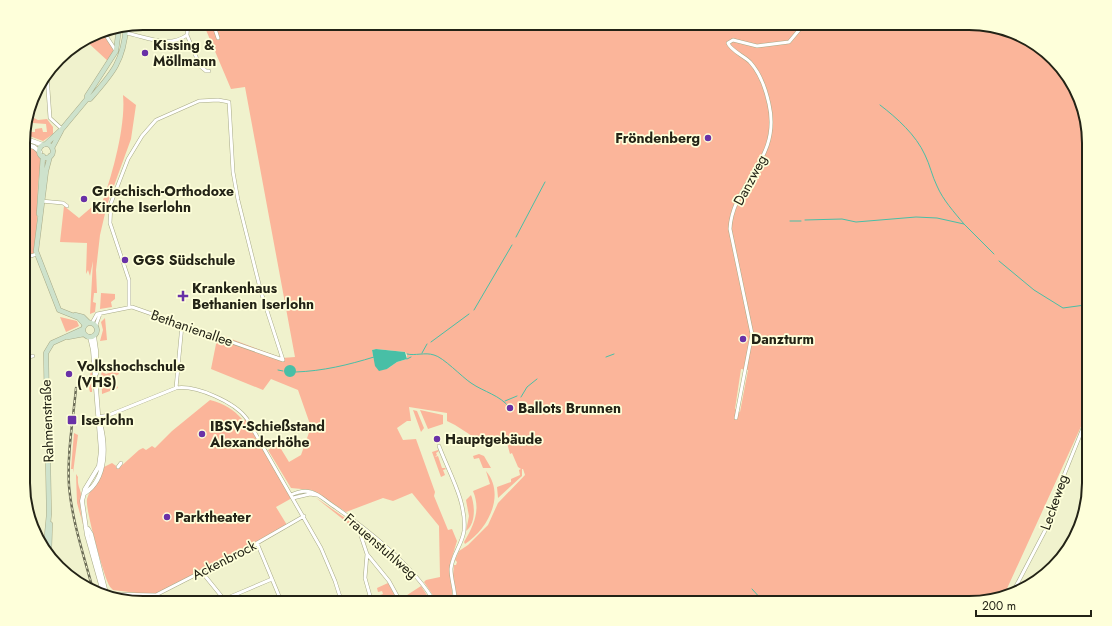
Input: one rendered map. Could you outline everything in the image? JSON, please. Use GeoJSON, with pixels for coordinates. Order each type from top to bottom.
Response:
{"type":"FeatureCollection","features":[{"type":"Feature","properties":{"kind":"main road"},"geometry":{"type":"LineString","coordinates":[[88,326],[98,331],[92,337],[88,326],[81,316],[65,314],[58,309],[37,254],[41,201],[41,154],[44,145],[62,129],[87,99],[87,96],[118,52],[119,33]]}},
{"type":"Feature","properties":{"kind":"main road"},"geometry":{"type":"LineString","coordinates":[[87,99],[90,99],[114,72],[118,52],[125,33]]}},
{"type":"Feature","properties":{"kind":"main road"},"geometry":{"type":"LineString","coordinates":[[41,201],[46,171],[50,156],[53,153],[52,148],[62,129]]}},
{"type":"Feature","properties":{"kind":"main road"},"geometry":{"type":"LineString","coordinates":[[44,145],[52,148]]}},
{"type":"Feature","properties":{"kind":"main road"},"geometry":{"type":"LineString","coordinates":[[41,154],[50,156]]}},
{"type":"Feature","properties":{"kind":"main road","name":"Rahmenstraße"},"geometry":{"type":"LineString","coordinates":[[47,542],[49,514],[46,354],[51,344],[88,326]]}},
{"type":"Feature","properties":{"kind":"main road","name":"Rahmenstraße"},"geometry":{"type":"LineString","coordinates":[[49,514],[51,530],[50,547]]}},
{"type":"Feature","properties":{"kind":"street"},"geometry":{"type":"LineString","coordinates":[[187,30],[187,35],[200,66],[206,71],[209,71]]}},
{"type":"Feature","properties":{"kind":"street"},"geometry":{"type":"LineString","coordinates":[[215,30],[218,38]]}},
{"type":"Feature","properties":{"kind":"street","name":"Danzweg"},"geometry":{"type":"LineString","coordinates":[[736,418],[748,366],[752,331],[730,223],[743,192],[768,149],[771,133],[771,120],[769,103],[757,73],[749,61],[730,47],[728,43],[732,40],[757,46],[788,42],[799,30]]}},
{"type":"Feature","properties":{"kind":"street"},"geometry":{"type":"LineString","coordinates":[[125,33],[159,41],[180,39],[187,35]]}},
{"type":"Feature","properties":{"kind":"street"},"geometry":{"type":"LineString","coordinates":[[107,36],[118,52]]}},
{"type":"Feature","properties":{"kind":"street"},"geometry":{"type":"LineString","coordinates":[[48,83],[50,118],[62,129]]}},
{"type":"Feature","properties":{"kind":"street","name":"Bethanienallee"},"geometry":{"type":"LineString","coordinates":[[218,100],[229,102],[233,172],[238,200],[261,292],[283,360],[129,306],[130,282],[110,223],[111,203],[128,159],[142,136],[156,120],[199,101],[218,100]]}},
{"type":"Feature","properties":{"kind":"street"},"geometry":{"type":"LineString","coordinates":[[30,140],[44,145]]}},
{"type":"Feature","properties":{"kind":"street"},"geometry":{"type":"LineString","coordinates":[[30,146],[41,154]]}},
{"type":"Feature","properties":{"kind":"street"},"geometry":{"type":"LineString","coordinates":[[41,201],[63,203],[67,206]]}},
{"type":"Feature","properties":{"kind":"street"},"geometry":{"type":"LineString","coordinates":[[30,256],[37,254]]}},
{"type":"Feature","properties":{"kind":"street"},"geometry":{"type":"LineString","coordinates":[[88,326],[100,314],[129,306]]}},
{"type":"Feature","properties":{"kind":"street"},"geometry":{"type":"LineString","coordinates":[[176,388],[182,325]]}},
{"type":"Feature","properties":{"kind":"street"},"geometry":{"type":"LineString","coordinates":[[92,337],[98,417],[103,444],[103,463],[97,477],[85,493],[83,508],[88,528],[89,540],[105,589]]}},
{"type":"Feature","properties":{"kind":"street"},"geometry":{"type":"LineString","coordinates":[[98,417],[109,415],[176,388],[193,389],[229,404],[243,413],[304,516],[331,568],[340,596]]}},
{"type":"Feature","properties":{"kind":"street","name":"Leckeweg"},"geometry":{"type":"LineString","coordinates":[[1017,585],[1048,525],[1056,493],[1082,430]]}},
{"type":"Feature","properties":{"kind":"street"},"geometry":{"type":"LineString","coordinates":[[439,446],[462,501],[464,514],[462,538],[451,568],[454,596]]}},
{"type":"Feature","properties":{"kind":"street"},"geometry":{"type":"LineString","coordinates":[[118,467],[121,463]]}},
{"type":"Feature","properties":{"kind":"street","name":"Frauenstuhlweg"},"geometry":{"type":"LineString","coordinates":[[291,495],[302,491],[312,492],[319,496],[365,530],[422,583],[430,596]]}},
{"type":"Feature","properties":{"kind":"street"},"geometry":{"type":"LineString","coordinates":[[293,498],[310,494],[319,496]]}},
{"type":"Feature","properties":{"kind":"street","name":"Ackenbrock"},"geometry":{"type":"LineString","coordinates":[[143,596],[154,596],[257,543],[304,516]]}},
{"type":"Feature","properties":{"kind":"street"},"geometry":{"type":"LineString","coordinates":[[88,528],[91,534],[105,589]]}},
{"type":"Feature","properties":{"kind":"street"},"geometry":{"type":"LineString","coordinates":[[365,530],[361,536],[367,554],[389,581],[397,596]]}},
{"type":"Feature","properties":{"kind":"street"},"geometry":{"type":"LineString","coordinates":[[257,543],[279,596]]}},
{"type":"Feature","properties":{"kind":"street"},"geometry":{"type":"LineString","coordinates":[[367,554],[365,578],[370,596]]}},
{"type":"Feature","properties":{"kind":"street"},"geometry":{"type":"LineString","coordinates":[[201,572],[222,596]]}},
{"type":"Feature","properties":{"kind":"street"},"geometry":{"type":"LineString","coordinates":[[236,596],[272,579]]}},
{"type":"Feature","properties":{"kind":"shaded area"},"geometry":{"type":"Polygon","coordinates":[[[206,30],[969,30],[998,34],[1025,45],[1038,53],[1059,74],[1067,87],[1076,107],[1082,136],[1082,424],[1007,589],[991,594],[976,596],[456,596],[453,575],[454,565],[456,565],[457,562],[455,560],[459,551],[468,545],[488,525],[498,503],[525,475],[522,469],[522,476],[498,498],[497,487],[511,482],[511,479],[520,475],[519,470],[521,469],[518,467],[512,453],[510,454],[507,443],[502,438],[495,439],[494,436],[484,440],[485,442],[483,443],[447,421],[447,413],[409,407],[411,421],[407,421],[397,428],[403,440],[416,439],[435,492],[434,496],[448,530],[452,529],[457,541],[450,564],[452,596],[433,596],[424,582],[426,580],[440,577],[439,526],[412,493],[393,501],[383,498],[346,512],[312,490],[291,488],[268,450],[278,444],[289,462],[301,455],[311,427],[298,390],[271,379],[263,390],[211,369],[218,334],[282,358],[295,357],[245,87],[231,89],[206,30]],[[376,349],[372,350],[374,360],[387,369],[397,362],[407,359],[407,354],[405,352],[376,349]],[[741,369],[735,409],[740,412],[748,370],[741,369]]]}},
{"type":"Feature","properties":{"kind":"shaded area"},"geometry":{"type":"Polygon","coordinates":[[[106,37],[115,50],[109,62],[89,44],[106,37]]]}},
{"type":"Feature","properties":{"kind":"shaded area"},"geometry":{"type":"Polygon","coordinates":[[[123,95],[136,105],[131,139],[107,205],[100,235],[96,270],[97,293],[94,293],[93,302],[96,303],[95,312],[90,314],[93,261],[90,276],[88,270],[86,274],[87,243],[60,242],[64,206],[79,218],[93,206],[101,206],[114,166],[120,136],[123,95]]]}},
{"type":"Feature","properties":{"kind":"shaded area"},"geometry":{"type":"Polygon","coordinates":[[[33,118],[38,120],[47,119],[53,127],[53,134],[43,141],[30,136],[31,130],[35,132],[35,129],[42,128],[43,132],[47,132],[46,124],[33,123],[33,118]]]}},
{"type":"Feature","properties":{"kind":"shaded area"},"geometry":{"type":"Polygon","coordinates":[[[30,147],[37,150],[40,155],[41,162],[38,183],[36,253],[30,256],[30,147]]]}},
{"type":"Feature","properties":{"kind":"shaded area"},"geometry":{"type":"Polygon","coordinates":[[[101,293],[115,294],[115,299],[111,302],[112,307],[100,309],[101,293]]]}},
{"type":"Feature","properties":{"kind":"shaded area"},"geometry":{"type":"Polygon","coordinates":[[[60,317],[77,321],[79,326],[66,332],[60,317]]]}},
{"type":"Feature","properties":{"kind":"shaded area"},"geometry":{"type":"Polygon","coordinates":[[[105,318],[107,340],[100,341],[103,330],[101,322],[105,318]]]}},
{"type":"Feature","properties":{"kind":"shaded area"},"geometry":{"type":"Polygon","coordinates":[[[92,359],[92,392],[90,392],[89,388],[92,359]]]}},
{"type":"Feature","properties":{"kind":"shaded area"},"geometry":{"type":"Polygon","coordinates":[[[101,363],[103,363],[102,369],[104,373],[106,374],[117,370],[119,374],[113,377],[118,388],[102,394],[101,363]]]}},
{"type":"Feature","properties":{"kind":"shaded area"},"geometry":{"type":"Polygon","coordinates":[[[210,400],[228,407],[243,420],[247,419],[292,498],[276,507],[287,525],[153,595],[113,590],[106,577],[89,515],[87,499],[91,491],[104,467],[112,463],[119,468],[139,450],[143,448],[146,450],[152,446],[155,448],[172,431],[210,400]]]}},
{"type":"Feature","properties":{"kind":"shaded area"},"geometry":{"type":"Polygon","coordinates":[[[413,410],[417,411],[424,428],[421,432],[413,410]]]}},
{"type":"Feature","properties":{"kind":"shaded area"},"geometry":{"type":"Polygon","coordinates":[[[420,410],[443,415],[443,424],[428,429],[420,410]]]}},
{"type":"Feature","properties":{"kind":"shaded area"},"geometry":{"type":"Polygon","coordinates":[[[74,433],[78,435],[73,473],[73,469],[71,469],[74,433]]]}},
{"type":"Feature","properties":{"kind":"shaded area"},"geometry":{"type":"Polygon","coordinates":[[[439,451],[436,453],[437,455],[435,457],[438,456],[442,468],[446,469],[443,470],[445,475],[441,477],[432,452],[439,451]]]}},
{"type":"Feature","properties":{"kind":"shaded area"},"geometry":{"type":"Polygon","coordinates":[[[479,454],[484,456],[491,468],[483,468],[479,458],[474,459],[473,456],[479,454]]]}},
{"type":"Feature","properties":{"kind":"shaded area"},"geometry":{"type":"Polygon","coordinates":[[[486,471],[492,480],[494,490],[492,511],[481,530],[465,544],[464,542],[471,530],[476,511],[473,491],[490,484],[486,471]]]}},
{"type":"Feature","properties":{"kind":"shaded area"},"geometry":{"type":"Polygon","coordinates":[[[76,474],[81,493],[80,506],[86,535],[77,503],[76,474]]]}},
{"type":"Feature","properties":{"kind":"shaded area"},"geometry":{"type":"Polygon","coordinates":[[[471,495],[474,514],[472,524],[466,531],[469,516],[466,500],[471,495]]]}},
{"type":"Feature","properties":{"kind":"shaded area"},"geometry":{"type":"Polygon","coordinates":[[[315,497],[361,529],[361,532],[359,532],[315,497]]]}},
{"type":"Feature","properties":{"kind":"shaded area"},"geometry":{"type":"Polygon","coordinates":[[[388,583],[395,596],[380,596],[383,594],[382,591],[378,592],[377,588],[388,583]]]}},
{"type":"Feature","properties":{"kind":"shaded area"},"geometry":{"type":"Polygon","coordinates":[[[421,586],[427,596],[406,596],[421,586]]]}},
{"type":"Feature","properties":{"kind":"water"},"geometry":{"type":"Polygon","coordinates":[[[376,349],[405,352],[407,359],[397,362],[387,369],[379,371],[375,366],[372,350],[376,349]]]}},
{"type":"Feature","properties":{"kind":"water"},"geometry":{"type":"Polygon","coordinates":[[[290,365],[294,367],[296,371],[294,375],[290,377],[286,375],[284,371],[286,367],[290,365]]]}},
{"type":"Feature","properties":{"kind":"waterway"},"geometry":{"type":"LineString","coordinates":[[880,105],[893,115],[917,141],[927,159],[939,191],[964,224]]}},
{"type":"Feature","properties":{"kind":"waterway"},"geometry":{"type":"LineString","coordinates":[[516,237],[545,182]]}},
{"type":"Feature","properties":{"kind":"waterway"},"geometry":{"type":"LineString","coordinates":[[805,220],[842,219],[856,222],[916,217],[937,218],[964,224],[994,254]]}},
{"type":"Feature","properties":{"kind":"waterway"},"geometry":{"type":"LineString","coordinates":[[790,221],[801,221]]}},
{"type":"Feature","properties":{"kind":"waterway"},"geometry":{"type":"LineString","coordinates":[[474,310],[512,245]]}},
{"type":"Feature","properties":{"kind":"waterway"},"geometry":{"type":"LineString","coordinates":[[999,261],[1034,290],[1063,308],[1082,305]]}},
{"type":"Feature","properties":{"kind":"waterway"},"geometry":{"type":"LineString","coordinates":[[431,342],[469,314]]}},
{"type":"Feature","properties":{"kind":"waterway"},"geometry":{"type":"LineString","coordinates":[[422,353],[427,344]]}},
{"type":"Feature","properties":{"kind":"waterway"},"geometry":{"type":"LineString","coordinates":[[407,354],[427,354],[438,357],[471,383],[502,400],[510,408]]}},
{"type":"Feature","properties":{"kind":"waterway"},"geometry":{"type":"LineString","coordinates":[[606,357],[614,354]]}},
{"type":"Feature","properties":{"kind":"waterway"},"geometry":{"type":"LineString","coordinates":[[296,372],[335,367],[374,357]]}},
{"type":"Feature","properties":{"kind":"waterway"},"geometry":{"type":"LineString","coordinates":[[407,359],[411,357]]}},
{"type":"Feature","properties":{"kind":"waterway"},"geometry":{"type":"LineString","coordinates":[[278,370],[283,371]]}},
{"type":"Feature","properties":{"kind":"waterway"},"geometry":{"type":"LineString","coordinates":[[521,397],[527,387],[537,379]]}},
{"type":"Feature","properties":{"kind":"waterway"},"geometry":{"type":"LineString","coordinates":[[505,401],[517,396]]}},
{"type":"Feature","properties":{"kind":"waterway"},"geometry":{"type":"LineString","coordinates":[[752,589],[758,596]]}},
{"type":"Feature","properties":{"kind":"railway"},"geometry":{"type":"LineString","coordinates":[[76,388],[70,449],[69,486],[76,525],[91,583]]}},
{"type":"Feature","properties":{"kind":"place","name":"Kissing & Möllmann"},"geometry":{"type":"Point","coordinates":[145,53]}},
{"type":"Feature","properties":{"kind":"place","name":"Fröndenberg"},"geometry":{"type":"Point","coordinates":[708,138]}},
{"type":"Feature","properties":{"kind":"place","name":"Griechisch-Orthodoxe Kirche Iserlohn"},"geometry":{"type":"Point","coordinates":[84,199]}},
{"type":"Feature","properties":{"kind":"place","name":"GGS Südschule"},"geometry":{"type":"Point","coordinates":[125,260]}},
{"type":"Feature","properties":{"kind":"place","name":"Krankenhaus Bethanien Iserlohn"},"geometry":{"type":"Point","coordinates":[183,296]}},
{"type":"Feature","properties":{"kind":"place","name":"Danzturm"},"geometry":{"type":"Point","coordinates":[743,339]}},
{"type":"Feature","properties":{"kind":"place","name":"Volkshochschule (VHS)"},"geometry":{"type":"Point","coordinates":[69,374]}},
{"type":"Feature","properties":{"kind":"place","name":"Ballots Brunnen"},"geometry":{"type":"Point","coordinates":[510,408]}},
{"type":"Feature","properties":{"kind":"place","name":"Iserlohn"},"geometry":{"type":"Point","coordinates":[72,420]}},
{"type":"Feature","properties":{"kind":"place","name":"IBSV-Schießstand Alexanderhöhe"},"geometry":{"type":"Point","coordinates":[202,434]}},
{"type":"Feature","properties":{"kind":"place","name":"Hauptgebäude"},"geometry":{"type":"Point","coordinates":[437,439]}},
{"type":"Feature","properties":{"kind":"place","name":"Parktheater"},"geometry":{"type":"Point","coordinates":[167,517]}}]}
